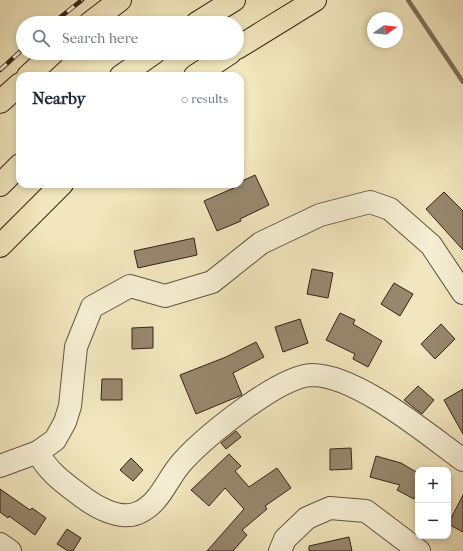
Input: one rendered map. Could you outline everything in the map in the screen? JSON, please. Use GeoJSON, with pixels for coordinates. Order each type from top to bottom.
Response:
{"type":"FeatureCollection","features":[{"type":"Feature","properties":{"kind":"main road"},"geometry":{"type":"LineString","coordinates":[[99,16],[120,0]]}},
{"type":"Feature","properties":{"kind":"main road"},"geometry":{"type":"LineString","coordinates":[[208,16],[234,0]]}},
{"type":"Feature","properties":{"kind":"main road"},"geometry":{"type":"LineString","coordinates":[[244,44],[315,0]]}},
{"type":"Feature","properties":{"kind":"main road"},"geometry":{"type":"LineString","coordinates":[[32,72],[45,60]]}},
{"type":"Feature","properties":{"kind":"main road"},"geometry":{"type":"LineString","coordinates":[[127,72],[144,60]]}},
{"type":"Feature","properties":{"kind":"main road"},"geometry":{"type":"LineString","coordinates":[[201,72],[219,60]]}},
{"type":"Feature","properties":{"kind":"main road"},"geometry":{"type":"LineString","coordinates":[[0,102],[16,88]]}},
{"type":"Feature","properties":{"kind":"main road"},"geometry":{"type":"LineString","coordinates":[[0,185],[16,169]]}},
{"type":"Feature","properties":{"kind":"main road"},"geometry":{"type":"LineString","coordinates":[[0,246],[58,188]]}},
{"type":"Feature","properties":{"kind":"street"},"geometry":{"type":"LineString","coordinates":[[0,466],[38,452],[55,440],[65,422],[70,406],[76,346],[92,307],[130,286],[165,296],[212,282],[261,243],[320,215],[370,202],[390,208],[431,245],[463,293]]}},
{"type":"Feature","properties":{"kind":"street"},"geometry":{"type":"LineString","coordinates":[[38,452],[44,464],[84,498],[119,515],[137,513],[147,508],[158,496],[182,461],[258,398],[286,382],[312,375],[340,381],[364,391],[389,406],[463,460]]}},
{"type":"Feature","properties":{"kind":"street"},"geometry":{"type":"LineString","coordinates":[[280,551],[286,539],[307,518],[330,508],[366,511],[419,551]]}},
{"type":"Feature","properties":{"kind":"street"},"geometry":{"type":"LineString","coordinates":[[0,544],[10,551]]}},
{"type":"Feature","properties":{"kind":"building"},"geometry":{"type":"Polygon","coordinates":[[[255,175],[269,205],[240,219],[241,221],[217,231],[204,201],[234,188],[244,188],[244,180],[255,175]]]}},
{"type":"Feature","properties":{"kind":"building"},"geometry":{"type":"Polygon","coordinates":[[[444,192],[463,211],[463,250],[426,209],[444,192]]]}},
{"type":"Feature","properties":{"kind":"building"},"geometry":{"type":"Polygon","coordinates":[[[194,238],[197,255],[138,268],[134,251],[194,238]]]}},
{"type":"Feature","properties":{"kind":"building"},"geometry":{"type":"Polygon","coordinates":[[[312,269],[333,273],[328,298],[307,294],[312,269]]]}},
{"type":"Feature","properties":{"kind":"building"},"geometry":{"type":"Polygon","coordinates":[[[394,283],[413,294],[400,316],[381,304],[394,283]]]}},
{"type":"Feature","properties":{"kind":"building"},"geometry":{"type":"Polygon","coordinates":[[[340,313],[355,320],[353,324],[382,341],[368,367],[353,359],[355,354],[326,340],[340,313]]]}},
{"type":"Feature","properties":{"kind":"building"},"geometry":{"type":"Polygon","coordinates":[[[300,319],[308,343],[283,352],[275,327],[300,319]]]}},
{"type":"Feature","properties":{"kind":"building"},"geometry":{"type":"Polygon","coordinates":[[[441,324],[455,339],[435,359],[421,344],[441,324]]]}},
{"type":"Feature","properties":{"kind":"building"},"geometry":{"type":"Polygon","coordinates":[[[153,327],[153,348],[132,349],[132,328],[153,327]]]}},
{"type":"Feature","properties":{"kind":"building"},"geometry":{"type":"Polygon","coordinates":[[[256,342],[264,357],[233,373],[242,395],[196,414],[180,375],[226,357],[256,342]]]}},
{"type":"Feature","properties":{"kind":"building"},"geometry":{"type":"Polygon","coordinates":[[[102,379],[122,379],[122,400],[101,400],[102,379]]]}},
{"type":"Feature","properties":{"kind":"building"},"geometry":{"type":"Polygon","coordinates":[[[418,386],[434,400],[422,414],[404,400],[418,386]]]}},
{"type":"Feature","properties":{"kind":"building"},"geometry":{"type":"Polygon","coordinates":[[[463,389],[463,434],[444,400],[463,389]]]}},
{"type":"Feature","properties":{"kind":"building"},"geometry":{"type":"Polygon","coordinates":[[[236,431],[241,437],[226,449],[221,443],[236,431]]]}},
{"type":"Feature","properties":{"kind":"building"},"geometry":{"type":"Polygon","coordinates":[[[351,448],[352,469],[330,470],[330,449],[351,448]]]}},
{"type":"Feature","properties":{"kind":"building"},"geometry":{"type":"Polygon","coordinates":[[[229,454],[241,466],[235,471],[249,487],[277,468],[291,488],[265,506],[267,509],[242,530],[247,535],[233,551],[207,551],[244,509],[225,488],[209,506],[191,490],[229,454]]]}},
{"type":"Feature","properties":{"kind":"building"},"geometry":{"type":"Polygon","coordinates":[[[376,456],[401,463],[415,471],[415,497],[414,499],[397,490],[400,485],[370,477],[376,456]]]}},
{"type":"Feature","properties":{"kind":"building"},"geometry":{"type":"Polygon","coordinates":[[[131,458],[143,470],[133,481],[120,470],[131,458]]]}},
{"type":"Feature","properties":{"kind":"building"},"geometry":{"type":"Polygon","coordinates":[[[0,489],[30,510],[32,508],[46,518],[35,535],[9,516],[8,518],[0,512],[0,489]]]}},
{"type":"Feature","properties":{"kind":"building"},"geometry":{"type":"Polygon","coordinates":[[[463,495],[463,532],[451,526],[451,518],[463,495]]]}},
{"type":"Feature","properties":{"kind":"building"},"geometry":{"type":"Polygon","coordinates":[[[67,529],[81,538],[73,551],[68,551],[57,544],[67,529]]]}},
{"type":"Feature","properties":{"kind":"building"},"geometry":{"type":"Polygon","coordinates":[[[349,537],[352,551],[309,551],[309,546],[349,537]]]}},
{"type":"Feature","properties":{"kind":"waterway"},"geometry":{"type":"LineString","coordinates":[[408,0],[463,82]]}},
{"type":"Feature","properties":{"kind":"railway"},"geometry":{"type":"LineString","coordinates":[[62,16],[82,0]]}},
{"type":"Feature","properties":{"kind":"railway"},"geometry":{"type":"LineString","coordinates":[[0,70],[16,55]]}}]}
